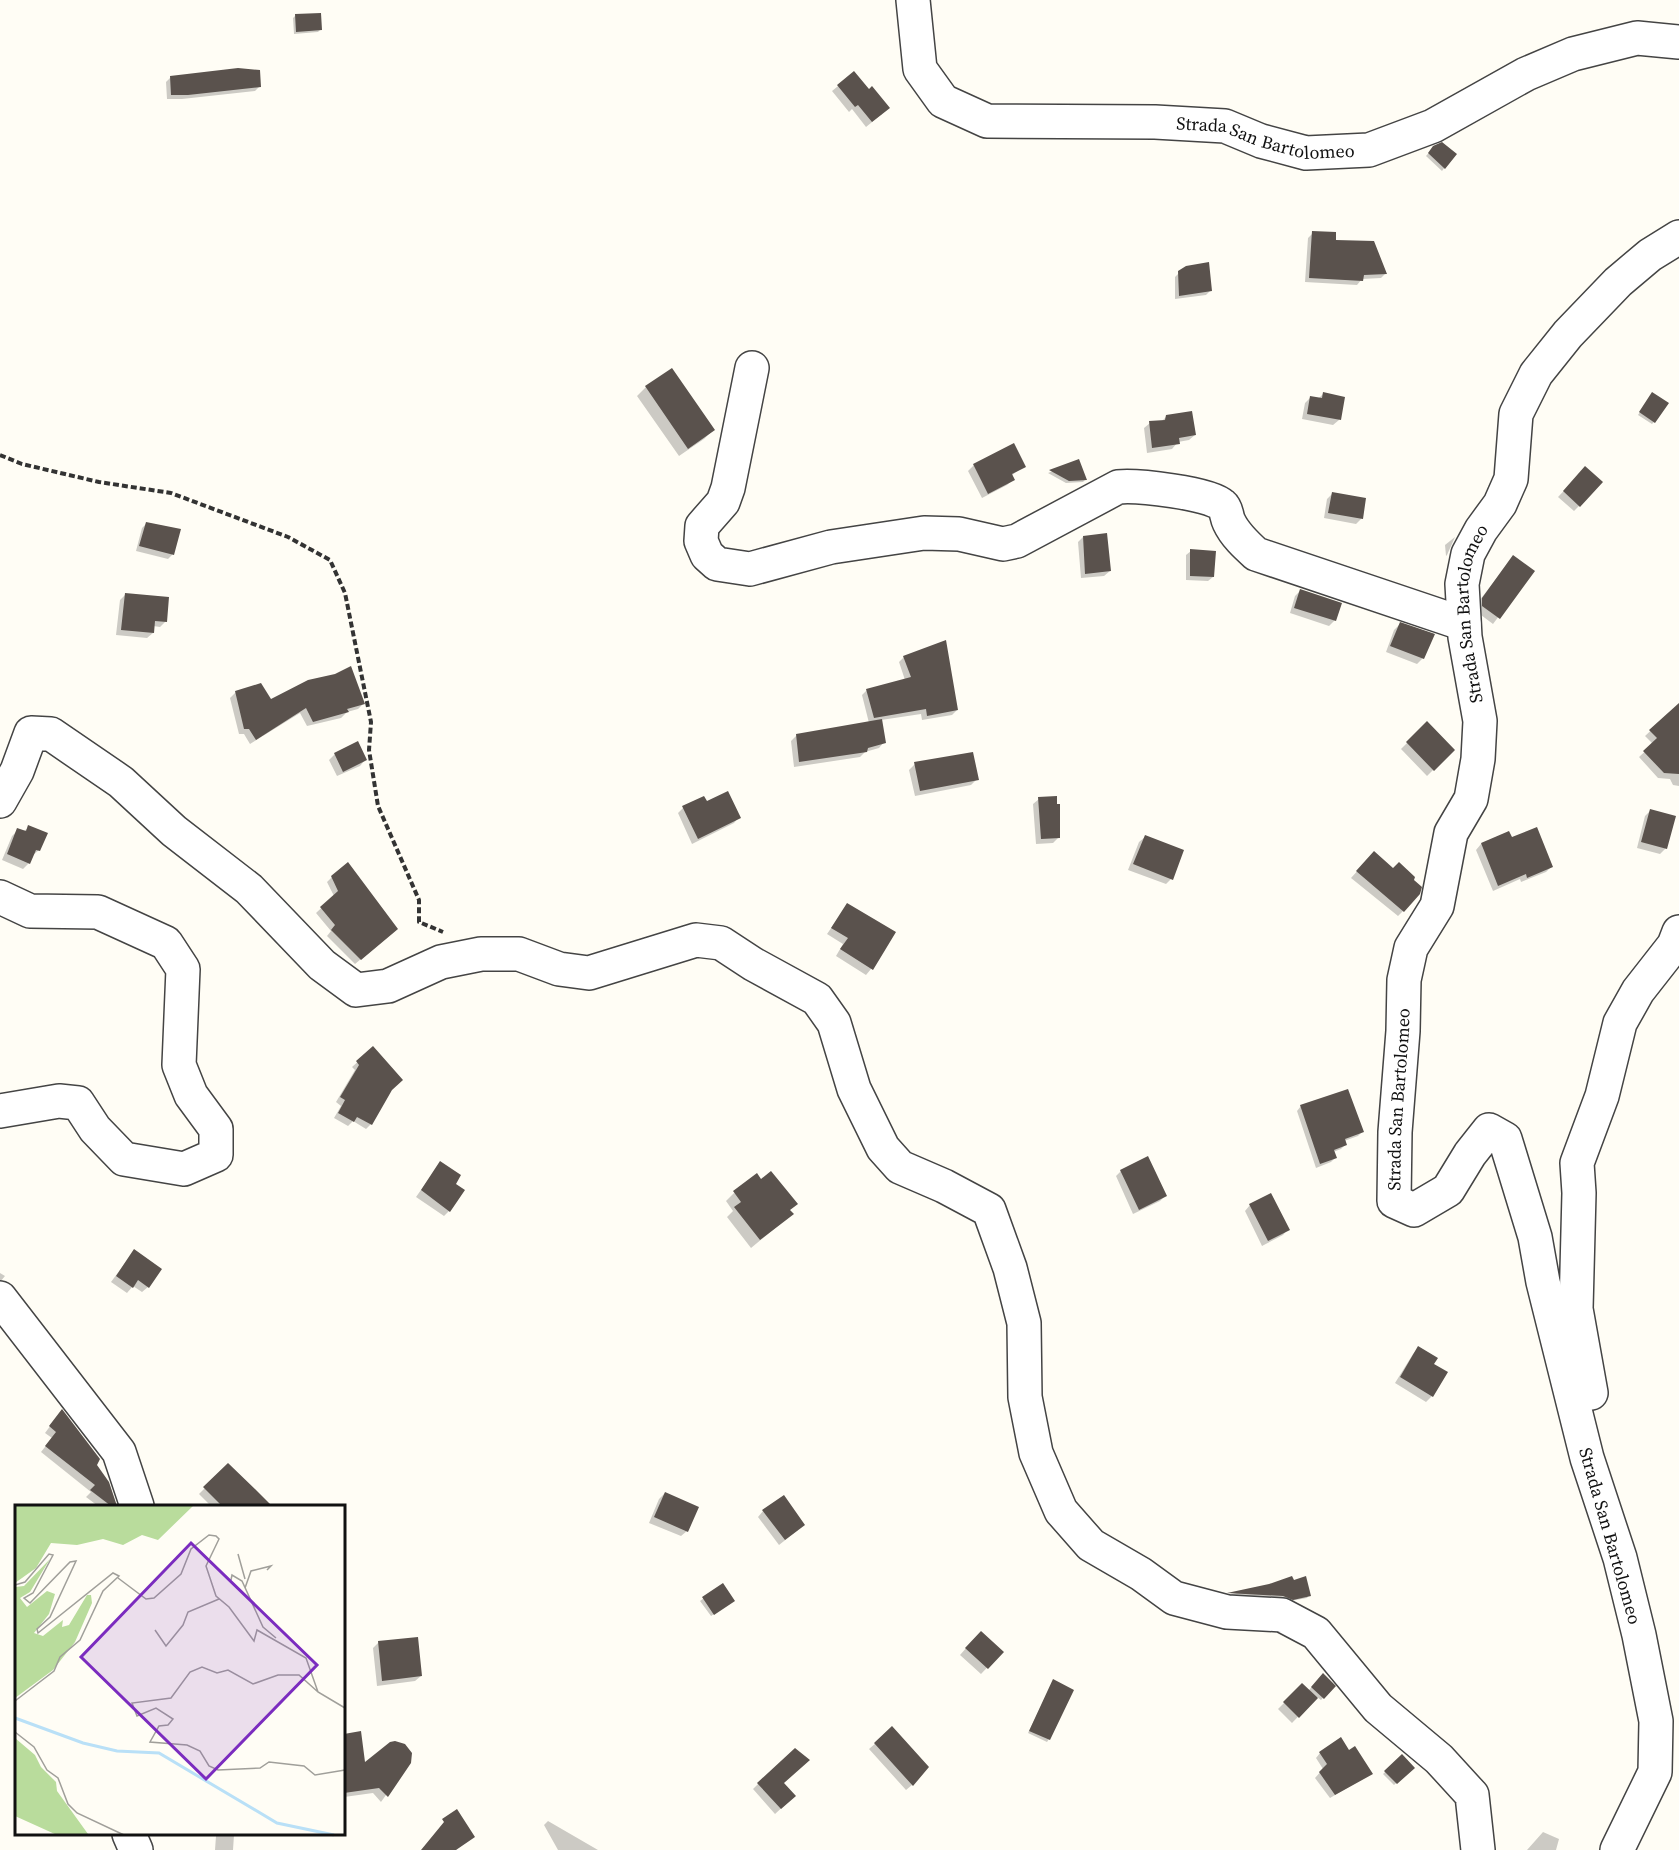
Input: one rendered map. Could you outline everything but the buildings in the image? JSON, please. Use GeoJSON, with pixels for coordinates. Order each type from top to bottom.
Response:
{"type":"FeatureCollection","features":[{"type":"Feature","properties":{"kind":"street","name":"Strada San Bartolomeo"},"geometry":{"type":"LineString","coordinates":[[912,0],[920,69],[943,101],[987,121],[1134,122],[1225,126],[1261,141],[1305,153],[1369,150],[1433,126],[1526,74],[1573,54],[1637,38],[1679,42]]}},
{"type":"Feature","properties":{"kind":"street","name":"Strada San Bartolomeo"},"geometry":{"type":"LineString","coordinates":[[1617,1850],[1655,1772],[1656,1721],[1639,1635],[1605,1511],[1587,1458],[1543,1282],[1535,1238],[1505,1139],[1489,1130],[1470,1154],[1448,1190],[1414,1210],[1394,1201],[1395,1132],[1403,1031],[1404,980],[1411,948],[1437,906],[1451,833],[1471,799],[1478,759],[1480,722],[1464,624],[1462,584],[1468,554],[1481,530],[1500,504],[1511,479],[1516,414],[1536,374],[1568,334],[1618,282],[1650,255],[1679,237]]}},
{"type":"Feature","properties":{"kind":"street"},"geometry":{"type":"LineString","coordinates":[[752,368],[728,488],[723,502],[702,526],[701,541],[707,555],[717,564],[750,569],[831,547],[924,533],[959,534],[1003,544],[1017,541],[1118,487],[1134,485],[1214,498],[1224,507],[1229,523],[1243,542],[1256,554],[1464,624]]}},
{"type":"Feature","properties":{"kind":"street"},"geometry":{"type":"LineString","coordinates":[[0,801],[17,771],[31,734],[51,734],[121,782],[174,831],[249,889],[322,965],[356,990],[388,986],[441,962],[481,954],[519,954],[559,969],[589,973],[696,940],[721,943],[753,964],[817,999],[834,1023],[854,1089],[883,1148],[900,1167],[944,1186],[989,1210],[1010,1268],[1024,1323],[1025,1397],[1036,1453],[1061,1511],[1091,1545],[1141,1574],[1174,1598],[1227,1612],[1282,1616],[1316,1633],[1378,1708],[1439,1759],[1472,1795],[1478,1850]]}},
{"type":"Feature","properties":{"kind":"street"},"geometry":{"type":"LineString","coordinates":[[0,897],[30,911],[98,912],[166,944],[183,969],[179,1065],[191,1095],[216,1130],[216,1155],[184,1169],[124,1159],[95,1129],[78,1103],[59,1101],[0,1112]]}},
{"type":"Feature","properties":{"kind":"street"},"geometry":{"type":"LineString","coordinates":[[1605,1511],[1607,1485],[1603,1454],[1576,1309],[1579,1193],[1577,1163],[1602,1096],[1620,1023],[1638,991],[1674,945],[1679,932]]}},
{"type":"Feature","properties":{"kind":"street"},"geometry":{"type":"LineString","coordinates":[[0,1298],[119,1452],[137,1505]]}},
{"type":"Feature","properties":{"kind":"street"},"geometry":{"type":"LineString","coordinates":[[130,1835],[136,1850]]}},
{"type":"Feature","properties":{"kind":"path"},"geometry":{"type":"LineString","coordinates":[[0,454],[22,464],[99,482],[171,493],[288,537],[330,560],[345,593],[371,722],[369,750],[378,806],[420,900],[419,922],[450,935],[481,954]]}}]}
